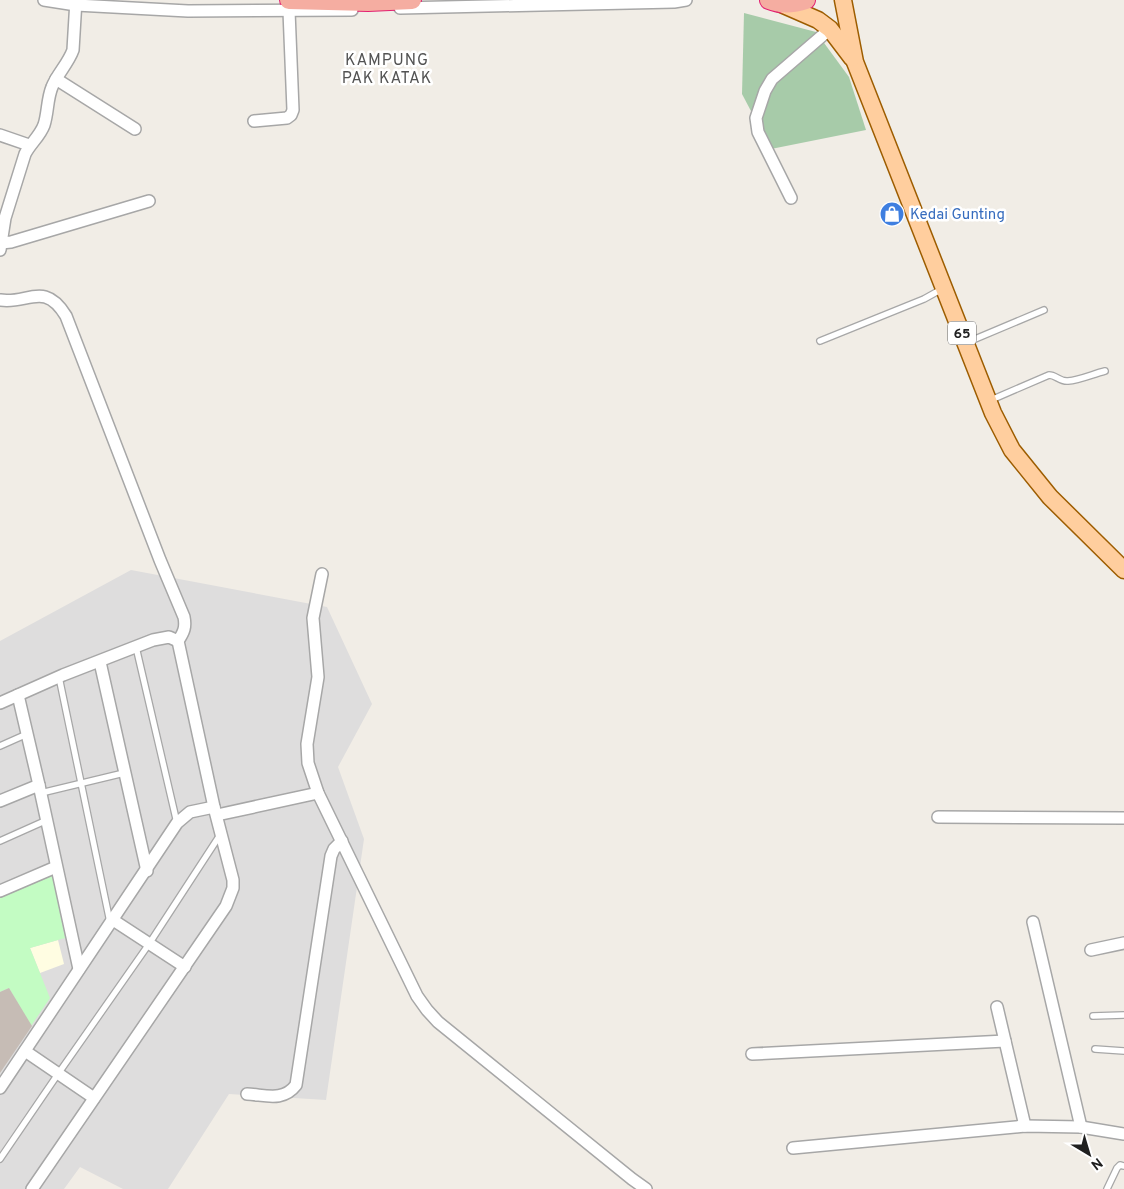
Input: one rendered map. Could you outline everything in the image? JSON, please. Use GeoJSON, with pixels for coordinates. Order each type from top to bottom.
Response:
{"type":"FeatureCollection","features":[{"type":"Feature","properties":{"kind":"highway"},"geometry":{"type":"LineString","coordinates":[[289,6],[412,0]]}},
{"type":"Feature","properties":{"kind":"highway"},"geometry":{"type":"LineString","coordinates":[[774,2],[796,3],[806,0]]}},
{"type":"Feature","properties":{"kind":"main road","name":"65"},"geometry":{"type":"LineString","coordinates":[[843,0],[855,62],[989,401],[1012,450],[1050,498],[1124,570]]}},
{"type":"Feature","properties":{"kind":"main road","name":"65"},"geometry":{"type":"LineString","coordinates":[[774,2],[813,17],[830,29],[855,62]]}},
{"type":"Feature","properties":{"kind":"street"},"geometry":{"type":"LineString","coordinates":[[44,0],[188,11],[289,6],[674,2],[686,0]]}},
{"type":"Feature","properties":{"kind":"street"},"geometry":{"type":"LineString","coordinates":[[1,247],[5,218],[25,154],[44,124],[51,89],[71,57],[76,2]]}},
{"type":"Feature","properties":{"kind":"street"},"geometry":{"type":"LineString","coordinates":[[254,121],[287,118],[293,110],[289,6]]}},
{"type":"Feature","properties":{"kind":"street"},"geometry":{"type":"LineString","coordinates":[[792,198],[758,132],[756,118],[765,91],[772,79],[830,29]]}},
{"type":"Feature","properties":{"kind":"street"},"geometry":{"type":"LineString","coordinates":[[56,79],[135,129]]}},
{"type":"Feature","properties":{"kind":"street"},"geometry":{"type":"LineString","coordinates":[[0,135],[29,145]]}},
{"type":"Feature","properties":{"kind":"street"},"geometry":{"type":"LineString","coordinates":[[1,247],[11,242],[149,201]]}},
{"type":"Feature","properties":{"kind":"street"},"geometry":{"type":"LineString","coordinates":[[0,300],[5,301],[36,296],[51,301],[66,316],[156,551],[184,617],[186,625],[178,641],[233,880],[233,888],[226,906],[32,1189]]}},
{"type":"Feature","properties":{"kind":"street"},"geometry":{"type":"LineString","coordinates":[[322,574],[313,618],[318,677],[306,744],[308,763],[318,793],[417,996],[427,1010],[446,1028],[646,1189]]}},
{"type":"Feature","properties":{"kind":"street"},"geometry":{"type":"LineString","coordinates":[[0,704],[58,677],[161,637],[169,637],[178,641]]}},
{"type":"Feature","properties":{"kind":"street"},"geometry":{"type":"LineString","coordinates":[[100,662],[146,871]]}},
{"type":"Feature","properties":{"kind":"street"},"geometry":{"type":"LineString","coordinates":[[18,695],[79,970]]}},
{"type":"Feature","properties":{"kind":"street"},"geometry":{"type":"LineString","coordinates":[[0,801],[40,789]]}},
{"type":"Feature","properties":{"kind":"street"},"geometry":{"type":"LineString","coordinates":[[0,1088],[177,823],[190,812],[216,811],[318,793]]}},
{"type":"Feature","properties":{"kind":"street"},"geometry":{"type":"LineString","coordinates":[[938,817],[1124,818]]}},
{"type":"Feature","properties":{"kind":"street"},"geometry":{"type":"LineString","coordinates":[[247,1094],[280,1096],[287,1094],[296,1085],[331,856],[334,849],[342,841]]}},
{"type":"Feature","properties":{"kind":"street"},"geometry":{"type":"LineString","coordinates":[[0,891],[56,867]]}},
{"type":"Feature","properties":{"kind":"street"},"geometry":{"type":"LineString","coordinates":[[112,922],[185,967]]}},
{"type":"Feature","properties":{"kind":"street"},"geometry":{"type":"LineString","coordinates":[[1033,922],[1081,1127]]}},
{"type":"Feature","properties":{"kind":"street"},"geometry":{"type":"LineString","coordinates":[[1092,950],[1124,944]]}},
{"type":"Feature","properties":{"kind":"street"},"geometry":{"type":"LineString","coordinates":[[997,1007],[1025,1126]]}},
{"type":"Feature","properties":{"kind":"street"},"geometry":{"type":"LineString","coordinates":[[752,1054],[1005,1041]]}},
{"type":"Feature","properties":{"kind":"street"},"geometry":{"type":"LineString","coordinates":[[25,1051],[94,1098]]}},
{"type":"Feature","properties":{"kind":"street"},"geometry":{"type":"LineString","coordinates":[[794,1148],[1025,1126],[1081,1127],[1124,1134]]}},
{"type":"Feature","properties":{"kind":"lane"},"geometry":{"type":"LineString","coordinates":[[820,340],[924,299],[944,288]]}},
{"type":"Feature","properties":{"kind":"lane"},"geometry":{"type":"LineString","coordinates":[[966,343],[1044,310]]}},
{"type":"Feature","properties":{"kind":"lane"},"geometry":{"type":"LineString","coordinates":[[989,401],[1049,375],[1055,375],[1060,380],[1067,382],[1105,371]]}},
{"type":"Feature","properties":{"kind":"lane"},"geometry":{"type":"LineString","coordinates":[[136,647],[177,823]]}},
{"type":"Feature","properties":{"kind":"lane"},"geometry":{"type":"LineString","coordinates":[[58,677],[112,922]]}},
{"type":"Feature","properties":{"kind":"lane"},"geometry":{"type":"LineString","coordinates":[[0,746],[27,734]]}},
{"type":"Feature","properties":{"kind":"lane"},"geometry":{"type":"LineString","coordinates":[[40,789],[80,783],[124,773]]}},
{"type":"Feature","properties":{"kind":"lane"},"geometry":{"type":"LineString","coordinates":[[0,841],[47,820]]}},
{"type":"Feature","properties":{"kind":"lane"},"geometry":{"type":"LineString","coordinates":[[0,1159],[149,944],[221,833]]}},
{"type":"Feature","properties":{"kind":"lane"},"geometry":{"type":"LineString","coordinates":[[1093,1016],[1124,1015]]}},
{"type":"Feature","properties":{"kind":"lane"},"geometry":{"type":"LineString","coordinates":[[1095,1050],[1124,1050]]}},
{"type":"Feature","properties":{"kind":"lane"},"geometry":{"type":"LineString","coordinates":[[1107,1189],[1117,1168],[1120,1165],[1124,1166]]}},
{"type":"Feature","properties":{"kind":"shaded area"},"geometry":{"type":"Polygon","coordinates":[[[131,570],[327,607],[372,704],[338,767],[364,839],[326,1100],[229,1094],[168,1189],[123,1189],[80,1167],[64,1189],[0,1189],[0,641],[131,570]]]}},
{"type":"Feature","properties":{"kind":"shaded area"},"geometry":{"type":"Polygon","coordinates":[[[58,940],[64,964],[40,973],[30,948],[58,940]]]}},
{"type":"Feature","properties":{"kind":"green space"},"geometry":{"type":"Polygon","coordinates":[[[744,13],[816,32],[849,77],[866,130],[771,149],[742,94],[744,13]]]}},
{"type":"Feature","properties":{"kind":"green space"},"geometry":{"type":"Polygon","coordinates":[[[52,873],[65,938],[30,948],[50,998],[31,1026],[9,988],[0,992],[0,896],[52,873]]]}},
{"type":"Feature","properties":{"kind":"building"},"geometry":{"type":"Polygon","coordinates":[[[9,988],[32,1026],[0,1073],[0,992],[9,988]]]}},
{"type":"Feature","properties":{"kind":"place","name":"Kedai Gunting"},"geometry":{"type":"Point","coordinates":[892,214]}},
{"type":"Feature","properties":{"kind":"district","name":"KAMPUNG PAK KATAK"},"geometry":{"type":"Point","coordinates":[387,68]}}]}
